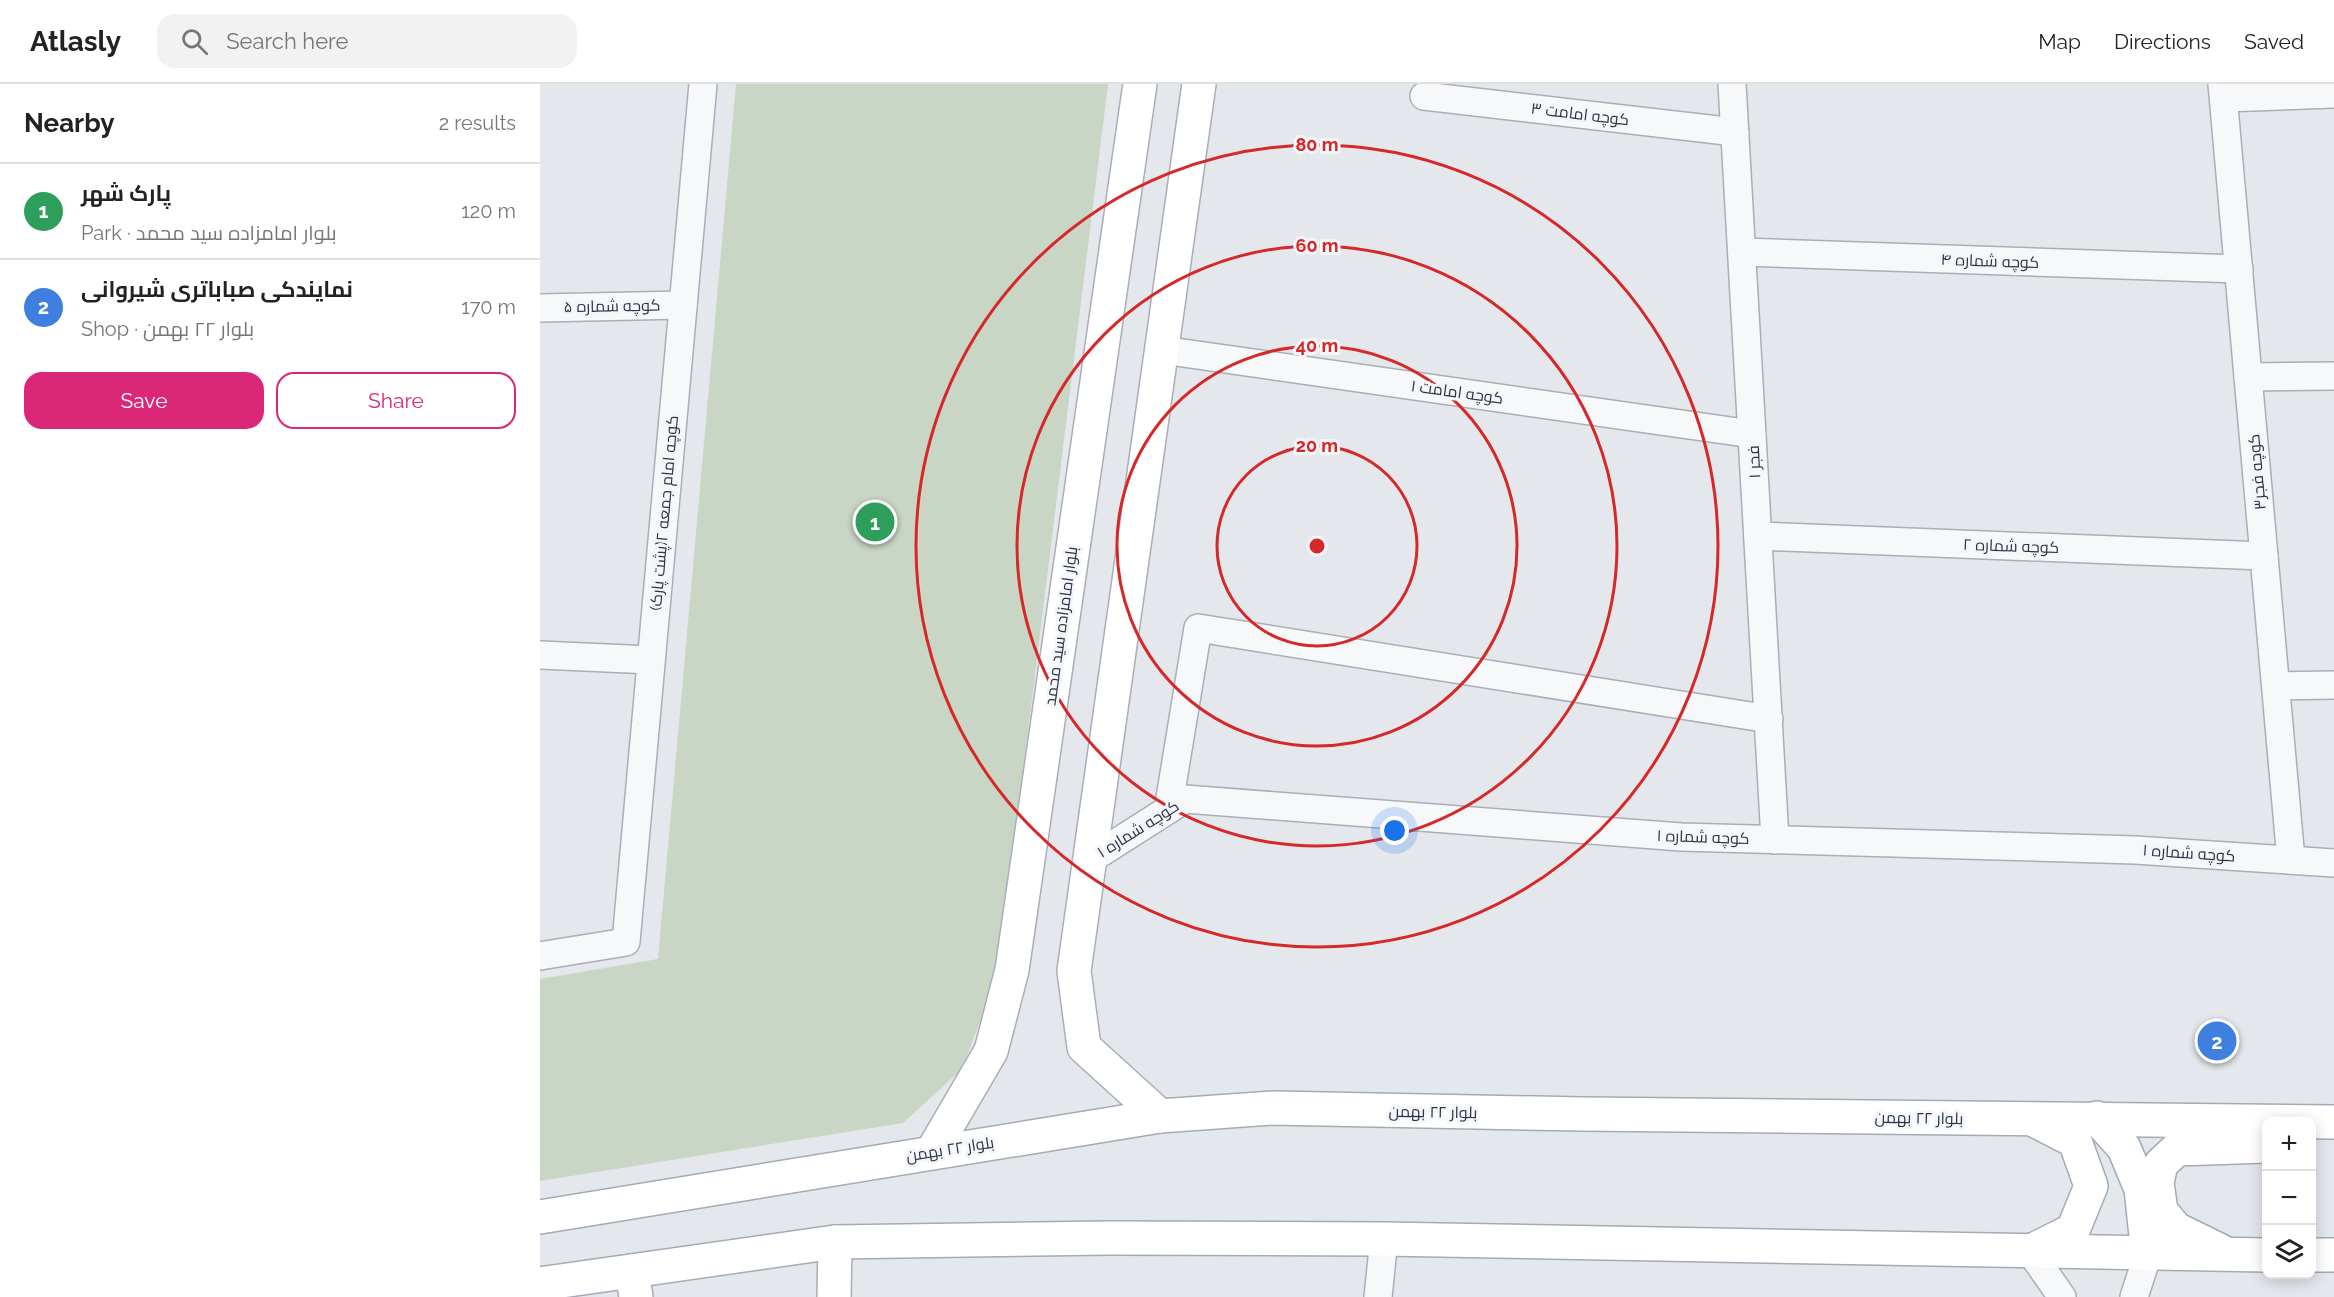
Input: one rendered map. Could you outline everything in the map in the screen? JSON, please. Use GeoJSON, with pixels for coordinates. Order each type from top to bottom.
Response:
{"type":"FeatureCollection","features":[{"type":"Feature","properties":{"kind":"main road","name":"بلوار امامزاده سید محمد"},"geometry":{"type":"LineString","coordinates":[[932,1152],[992,1052],[1012,970],[1140,84]]}},
{"type":"Feature","properties":{"kind":"main road"},"geometry":{"type":"LineString","coordinates":[[1160,1116],[1084,1047],[1074,971],[1199,84]]}},
{"type":"Feature","properties":{"kind":"main road","name":"بلوار ۲۲ بهمن"},"geometry":{"type":"LineString","coordinates":[[540,1217],[1160,1116],[1273,1108],[2334,1122]]}},
{"type":"Feature","properties":{"kind":"main road"},"geometry":{"type":"LineString","coordinates":[[2097,1118],[2124,1148],[2141,1189],[2148,1254]]}},
{"type":"Feature","properties":{"kind":"main road"},"geometry":{"type":"LineString","coordinates":[[2030,1251],[2073,1230],[2091,1186],[2075,1141],[2033,1119]]}},
{"type":"Feature","properties":{"kind":"main road"},"geometry":{"type":"LineString","coordinates":[[2316,1144],[2334,1143]]}},
{"type":"Feature","properties":{"kind":"main road"},"geometry":{"type":"LineString","coordinates":[[2227,1254],[2176,1229],[2161,1211],[2157,1183],[2161,1164],[2178,1149],[2262,1146]]}},
{"type":"Feature","properties":{"kind":"main road"},"geometry":{"type":"LineString","coordinates":[[540,1284],[634,1284],[835,1242],[1109,1238],[1384,1239],[2262,1255]]}},
{"type":"Feature","properties":{"kind":"main road"},"geometry":{"type":"LineString","coordinates":[[834,1297],[835,1242]]}},
{"type":"Feature","properties":{"kind":"main road"},"geometry":{"type":"LineString","coordinates":[[2316,1255],[2334,1256]]}},
{"type":"Feature","properties":{"kind":"street","name":"کوچه امام جمعه ۲(پشت پارک)"},"geometry":{"type":"LineString","coordinates":[[540,956],[626,942],[703,84]]}},
{"type":"Feature","properties":{"kind":"street","name":"فجر ۱"},"geometry":{"type":"LineString","coordinates":[[1732,84],[1775,840]]}},
{"type":"Feature","properties":{"kind":"street"},"geometry":{"type":"LineString","coordinates":[[2223,91],[2334,94]]}},
{"type":"Feature","properties":{"kind":"street","name":"کوچه فجر۳"},"geometry":{"type":"LineString","coordinates":[[2223,91],[2291,860]]}},
{"type":"Feature","properties":{"kind":"street","name":"کوچه امامت ۳"},"geometry":{"type":"LineString","coordinates":[[1424,96],[1735,132]]}},
{"type":"Feature","properties":{"kind":"street","name":"کوچه شماره ۴"},"geometry":{"type":"LineString","coordinates":[[1742,252],[2239,269]]}},
{"type":"Feature","properties":{"kind":"street","name":"کوچه شماره ۵"},"geometry":{"type":"LineString","coordinates":[[540,308],[683,305]]}},
{"type":"Feature","properties":{"kind":"street","name":"کوچه امامت ۱"},"geometry":{"type":"LineString","coordinates":[[1162,350],[1752,434]]}},
{"type":"Feature","properties":{"kind":"street"},"geometry":{"type":"LineString","coordinates":[[2248,377],[2334,376]]}},
{"type":"Feature","properties":{"kind":"street","name":"کوچه شماره ۲"},"geometry":{"type":"LineString","coordinates":[[1758,536],[2264,556]]}},
{"type":"Feature","properties":{"kind":"street"},"geometry":{"type":"LineString","coordinates":[[1168,810],[1198,628],[1769,719]]}},
{"type":"Feature","properties":{"kind":"street"},"geometry":{"type":"LineString","coordinates":[[540,655],[651,660]]}},
{"type":"Feature","properties":{"kind":"street"},"geometry":{"type":"LineString","coordinates":[[2276,686],[2334,685]]}},
{"type":"Feature","properties":{"kind":"street","name":"کوچه شماره ۱"},"geometry":{"type":"LineString","coordinates":[[1091,859],[1185,799],[1681,837],[2135,850],[2334,863]]}},
{"type":"Feature","properties":{"kind":"street"},"geometry":{"type":"LineString","coordinates":[[1378,1297],[1384,1239]]}},
{"type":"Feature","properties":{"kind":"street"},"geometry":{"type":"LineString","coordinates":[[2030,1251],[2062,1297]]}},
{"type":"Feature","properties":{"kind":"street"},"geometry":{"type":"LineString","coordinates":[[2134,1297],[2148,1254]]}},
{"type":"Feature","properties":{"kind":"green space"},"geometry":{"type":"Polygon","coordinates":[[[736,84],[1108,84],[998,974],[962,1069],[903,1123],[540,1181],[540,979],[658,959],[736,84]]]}},
{"type":"Feature","properties":{"kind":"place","name":"پارک شهر"},"geometry":{"type":"Point","coordinates":[875,522]}},
{"type":"Feature","properties":{"kind":"place","name":"نمایندکی صباباتری شیروانی"},"geometry":{"type":"Point","coordinates":[2217,1041]}}]}
